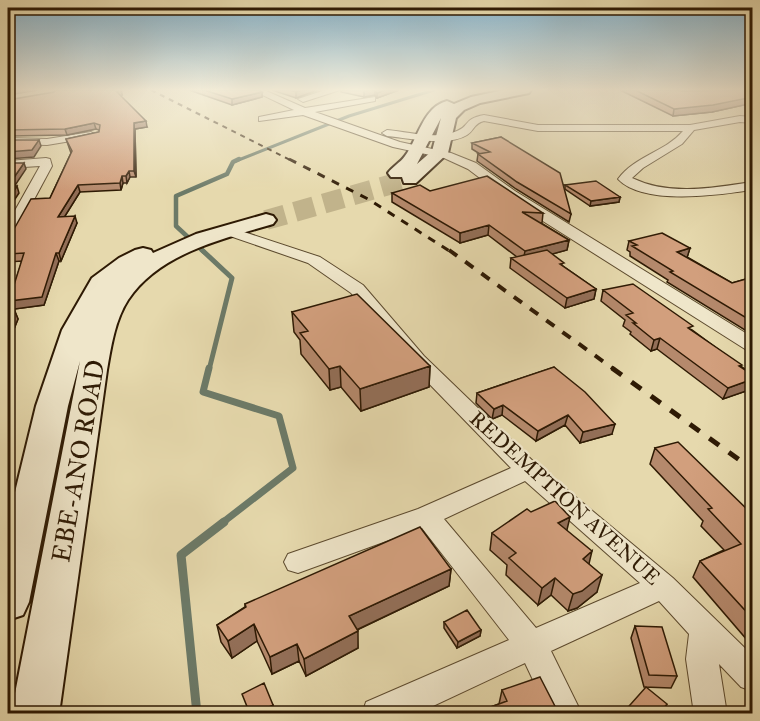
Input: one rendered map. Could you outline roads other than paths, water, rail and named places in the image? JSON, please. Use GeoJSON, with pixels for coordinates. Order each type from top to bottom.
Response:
{"type":"FeatureCollection","features":[{"type":"Feature","properties":{"kind":"main road"},"geometry":{"type":"LineString","coordinates":[[432,124],[403,176],[430,164],[442,146],[447,124]]}},
{"type":"Feature","properties":{"kind":"main road"},"geometry":{"type":"LineString","coordinates":[[261,216],[229,231],[192,239],[261,216]]}},
{"type":"Feature","properties":{"kind":"main road","name":"EBE-ANO ROAD"},"geometry":{"type":"LineString","coordinates":[[8,602],[52,406],[75,330],[101,283],[113,272],[127,263],[192,239]]}},
{"type":"Feature","properties":{"kind":"main road","name":"EBE-ANO ROAD"},"geometry":{"type":"LineString","coordinates":[[35,714],[63,555],[77,457],[96,352],[105,320],[116,298],[145,269],[192,239]]}},
{"type":"Feature","properties":{"kind":"street"},"geometry":{"type":"LineString","coordinates":[[336,124],[417,150],[442,146],[463,133],[471,124]]}},
{"type":"Feature","properties":{"kind":"street"},"geometry":{"type":"LineString","coordinates":[[512,124],[535,128],[690,128],[714,124]]}},
{"type":"Feature","properties":{"kind":"street"},"geometry":{"type":"LineString","coordinates":[[690,128],[682,137],[650,157],[624,179],[635,185],[676,192],[723,191],[753,186]]}},
{"type":"Feature","properties":{"kind":"street"},"geometry":{"type":"LineString","coordinates":[[358,130],[424,136],[530,207],[753,345]]}},
{"type":"Feature","properties":{"kind":"street"},"geometry":{"type":"LineString","coordinates":[[8,141],[67,140],[96,134]]}},
{"type":"Feature","properties":{"kind":"street"},"geometry":{"type":"LineString","coordinates":[[8,235],[53,150],[67,140]]}},
{"type":"Feature","properties":{"kind":"street"},"geometry":{"type":"LineString","coordinates":[[8,164],[46,162]]}},
{"type":"Feature","properties":{"kind":"street","name":"REDEMPTION AVENUE"},"geometry":{"type":"LineString","coordinates":[[229,231],[314,260],[357,289],[417,360],[528,470],[663,586],[704,630],[753,676]]}},
{"type":"Feature","properties":{"kind":"street"},"geometry":{"type":"LineString","coordinates":[[298,562],[427,516],[528,470]]}},
{"type":"Feature","properties":{"kind":"street"},"geometry":{"type":"LineString","coordinates":[[427,516],[532,646],[566,714]]}},
{"type":"Feature","properties":{"kind":"street"},"geometry":{"type":"LineString","coordinates":[[378,714],[663,586]]}},
{"type":"Feature","properties":{"kind":"street"},"geometry":{"type":"LineString","coordinates":[[704,630],[702,659],[711,714]]}},
{"type":"Feature","properties":{"kind":"waterway"},"geometry":{"type":"LineString","coordinates":[[236,161],[330,124]]}},
{"type":"Feature","properties":{"kind":"waterway"},"geometry":{"type":"LineString","coordinates":[[204,252],[176,226],[176,196],[227,174],[233,162],[239,159]]}},
{"type":"Feature","properties":{"kind":"waterway"},"geometry":{"type":"LineString","coordinates":[[202,250],[232,278],[209,370]]}},
{"type":"Feature","properties":{"kind":"waterway"},"geometry":{"type":"LineString","coordinates":[[209,368],[203,392],[279,416],[293,468],[222,523]]}},
{"type":"Feature","properties":{"kind":"waterway"},"geometry":{"type":"LineString","coordinates":[[197,714],[181,555],[224,522]]}},
{"type":"Feature","properties":{"kind":"tunnel"},"geometry":{"type":"LineString","coordinates":[[266,220],[410,179]]}},
{"type":"Feature","properties":{"kind":"railway"},"geometry":{"type":"LineString","coordinates":[[218,124],[292,161]]}},
{"type":"Feature","properties":{"kind":"railway"},"geometry":{"type":"LineString","coordinates":[[289,159],[368,199],[451,252]]}},
{"type":"Feature","properties":{"kind":"railway"},"geometry":{"type":"LineString","coordinates":[[449,250],[615,370]]}},
{"type":"Feature","properties":{"kind":"railway"},"geometry":{"type":"LineString","coordinates":[[612,368],[752,469]]}}]}
